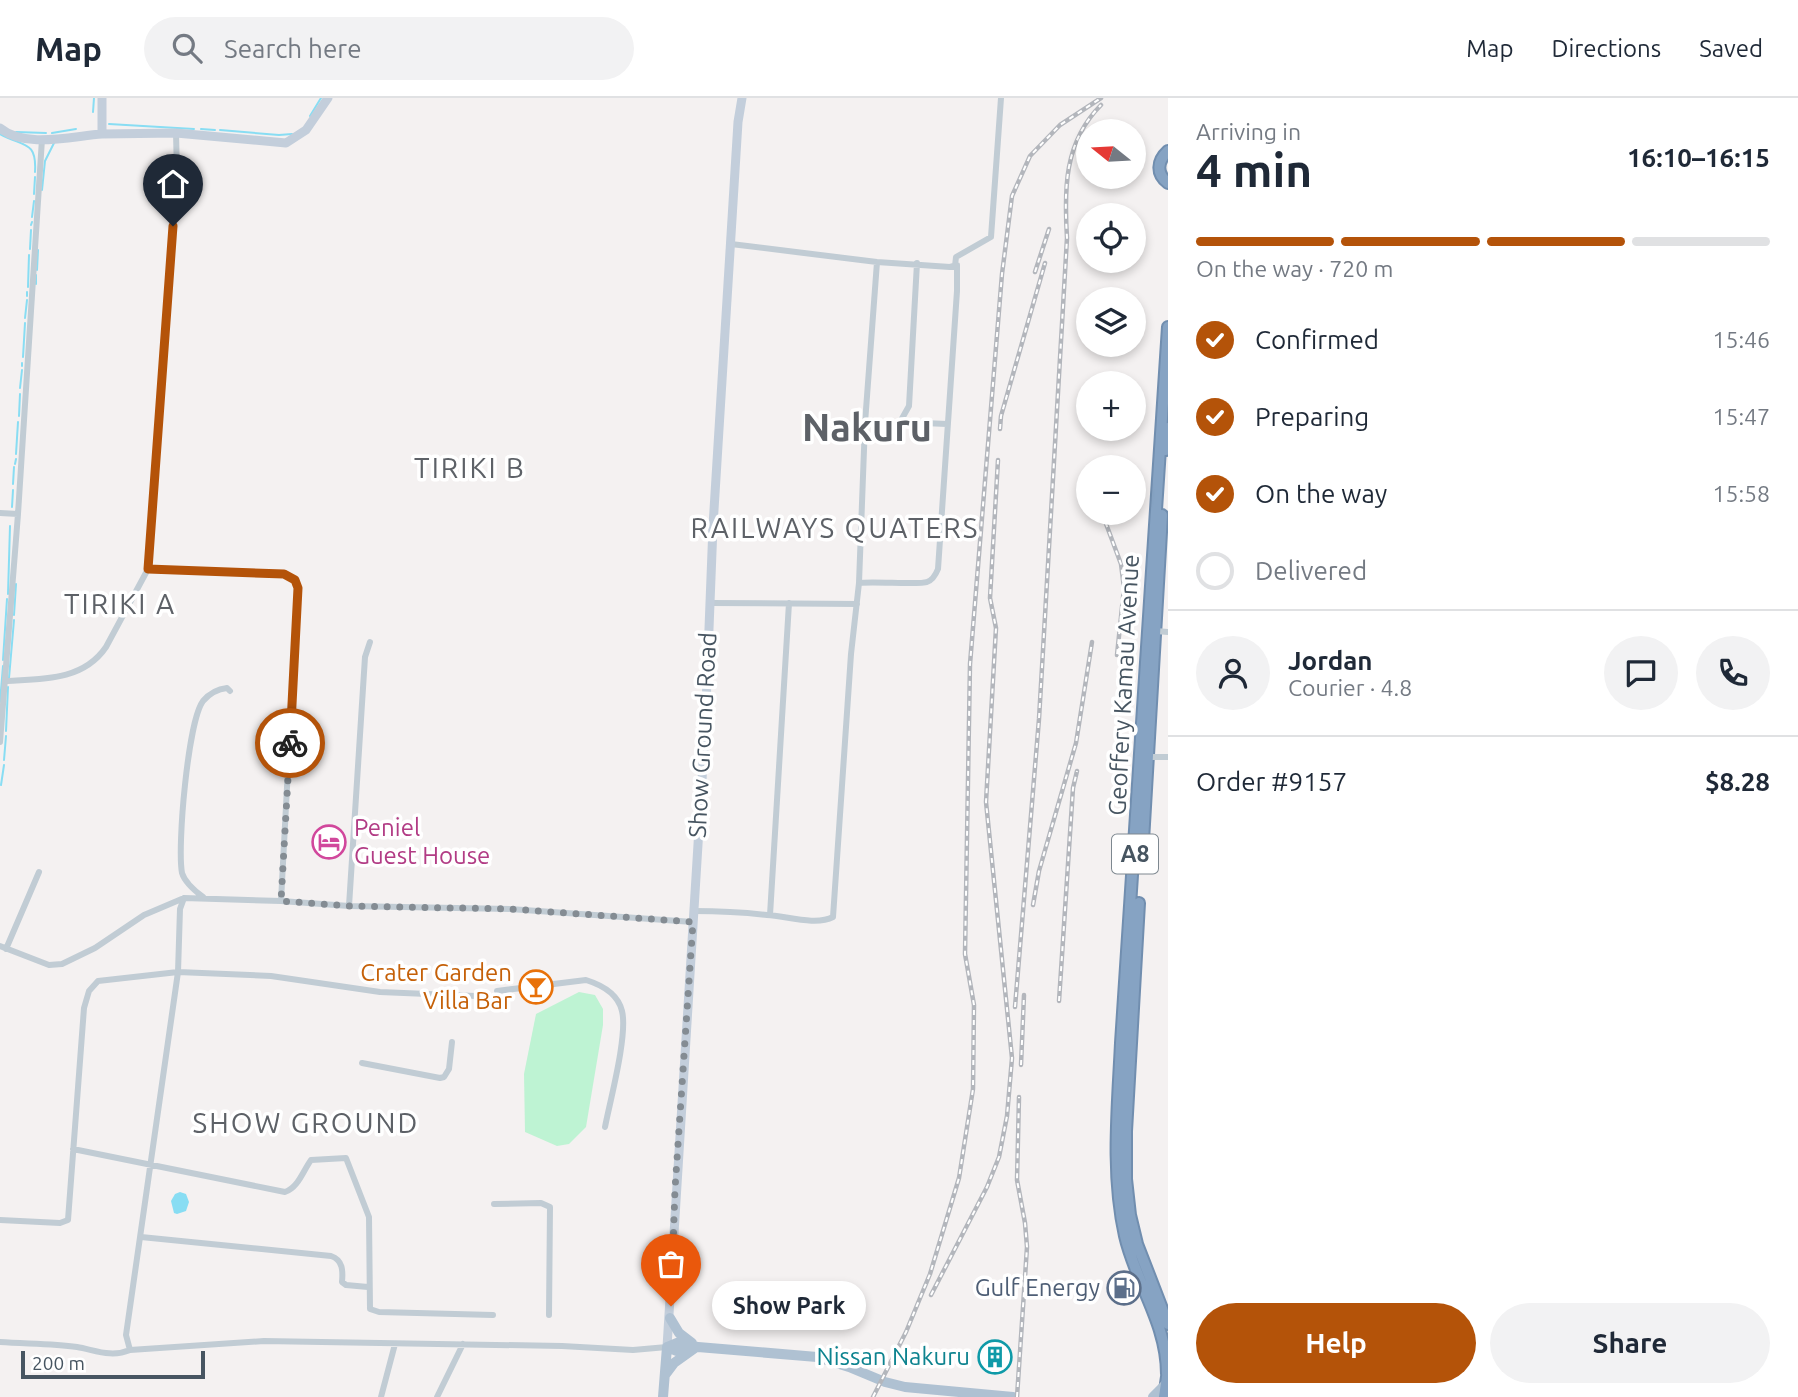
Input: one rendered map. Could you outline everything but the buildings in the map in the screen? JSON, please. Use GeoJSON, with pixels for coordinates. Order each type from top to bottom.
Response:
{"type":"FeatureCollection","features":[{"type":"Feature","properties":{"kind":"highway"},"geometry":{"type":"LineString","coordinates":[[1167,151],[1161,158],[1159,170],[1167,183]]}},
{"type":"Feature","properties":{"kind":"highway","name":"Geoffery Kamau Avenue"},"geometry":{"type":"LineString","coordinates":[[1166,1376],[1165,1342],[1126,1239],[1120,1208],[1116,1156],[1168,327]]}},
{"type":"Feature","properties":{"kind":"highway","name":"Geoffery Kamau Avenue"},"geometry":{"type":"LineString","coordinates":[[1168,428],[1165,514],[1131,1016],[1125,1165],[1130,1215],[1137,1244],[1168,1324]]}},
{"type":"Feature","properties":{"kind":"highway","name":"A8"},"geometry":{"type":"LineString","coordinates":[[1164,1397],[1166,1376]]}},
{"type":"Feature","properties":{"kind":"main road"},"geometry":{"type":"LineString","coordinates":[[102,134],[103,98]]}},
{"type":"Feature","properties":{"kind":"main road"},"geometry":{"type":"LineString","coordinates":[[0,128],[20,136],[42,139],[102,134],[176,133],[286,143],[306,130],[328,98]]}},
{"type":"Feature","properties":{"kind":"main road","name":"Show Ground Road"},"geometry":{"type":"LineString","coordinates":[[667,1347],[738,122],[743,98]]}},
{"type":"Feature","properties":{"kind":"main road"},"geometry":{"type":"LineString","coordinates":[[670,1318],[679,1333],[696,1347]]}},
{"type":"Feature","properties":{"kind":"main road"},"geometry":{"type":"LineString","coordinates":[[663,1397],[667,1347],[679,1342],[696,1347],[817,1357],[905,1387],[1013,1397]]}},
{"type":"Feature","properties":{"kind":"main road"},"geometry":{"type":"LineString","coordinates":[[665,1376],[674,1363],[696,1347]]}},
{"type":"Feature","properties":{"kind":"main road"},"geometry":{"type":"LineString","coordinates":[[1153,1397],[1166,1376]]}},
{"type":"Feature","properties":{"kind":"street"},"geometry":{"type":"LineString","coordinates":[[954,266],[956,257],[991,237],[1001,98]]}},
{"type":"Feature","properties":{"kind":"street"},"geometry":{"type":"LineString","coordinates":[[5,681],[47,679],[87,667],[98,659],[148,569],[177,173],[176,133]]}},
{"type":"Feature","properties":{"kind":"street"},"geometry":{"type":"LineString","coordinates":[[0,742],[18,514],[42,139]]}},
{"type":"Feature","properties":{"kind":"street"},"geometry":{"type":"LineString","coordinates":[[731,244],[877,262],[957,265],[939,526],[939,562],[934,576],[924,583],[859,583]]}},
{"type":"Feature","properties":{"kind":"street"},"geometry":{"type":"LineString","coordinates":[[693,911],[816,920],[833,917],[859,583],[877,262]]}},
{"type":"Feature","properties":{"kind":"street"},"geometry":{"type":"LineString","coordinates":[[900,422],[909,406],[917,263]]}},
{"type":"Feature","properties":{"kind":"street"},"geometry":{"type":"LineString","coordinates":[[866,424],[947,424]]}},
{"type":"Feature","properties":{"kind":"street"},"geometry":{"type":"LineString","coordinates":[[0,513],[18,514]]}},
{"type":"Feature","properties":{"kind":"street"},"geometry":{"type":"LineString","coordinates":[[148,569],[284,574],[295,580],[298,588],[281,901]]}},
{"type":"Feature","properties":{"kind":"street"},"geometry":{"type":"LineString","coordinates":[[710,603],[857,604]]}},
{"type":"Feature","properties":{"kind":"street"},"geometry":{"type":"LineString","coordinates":[[770,915],[789,603]]}},
{"type":"Feature","properties":{"kind":"street"},"geometry":{"type":"LineString","coordinates":[[1156,631],[1168,632]]}},
{"type":"Feature","properties":{"kind":"street"},"geometry":{"type":"LineString","coordinates":[[349,906],[365,657],[370,642]]}},
{"type":"Feature","properties":{"kind":"street"},"geometry":{"type":"LineString","coordinates":[[205,898],[193,890],[182,874],[181,847],[188,747],[193,725],[204,701],[221,689],[227,688],[230,691]]}},
{"type":"Feature","properties":{"kind":"street"},"geometry":{"type":"LineString","coordinates":[[1148,757],[1168,757]]}},
{"type":"Feature","properties":{"kind":"street"},"geometry":{"type":"LineString","coordinates":[[39,872],[3,947],[49,965],[62,964],[95,948],[144,915],[184,898],[349,906],[510,909],[693,922]]}},
{"type":"Feature","properties":{"kind":"street"},"geometry":{"type":"LineString","coordinates":[[130,1350],[126,1335],[178,972],[180,909],[184,898]]}},
{"type":"Feature","properties":{"kind":"street"},"geometry":{"type":"LineString","coordinates":[[0,1220],[65,1222],[69,1217],[84,1008],[89,991],[98,981],[178,972],[271,976],[380,992],[498,994],[586,980],[599,984],[617,1000],[622,1010],[622,1037],[605,1127]]}},
{"type":"Feature","properties":{"kind":"street"},"geometry":{"type":"LineString","coordinates":[[362,1063],[440,1078],[444,1077],[449,1069],[452,1042]]}},
{"type":"Feature","properties":{"kind":"street"},"geometry":{"type":"LineString","coordinates":[[73,1149],[285,1192],[290,1191],[296,1184],[311,1160],[346,1158],[369,1217],[368,1305],[373,1311],[493,1315]]}},
{"type":"Feature","properties":{"kind":"street"},"geometry":{"type":"LineString","coordinates":[[494,1204],[541,1203],[550,1206],[549,1315]]}},
{"type":"Feature","properties":{"kind":"street"},"geometry":{"type":"LineString","coordinates":[[141,1237],[331,1256],[336,1258],[342,1267],[342,1282],[346,1285],[368,1287]]}},
{"type":"Feature","properties":{"kind":"street"},"geometry":{"type":"LineString","coordinates":[[0,1342],[77,1347],[111,1354],[130,1350],[264,1341],[633,1350],[667,1347]]}},
{"type":"Feature","properties":{"kind":"street"},"geometry":{"type":"LineString","coordinates":[[381,1397],[395,1344]]}},
{"type":"Feature","properties":{"kind":"street"},"geometry":{"type":"LineString","coordinates":[[437,1397],[463,1344]]}},
{"type":"Feature","properties":{"kind":"green space"},"geometry":{"type":"Polygon","coordinates":[[[579,992],[595,995],[603,1009],[603,1025],[586,1127],[569,1144],[557,1146],[525,1132],[524,1074],[536,1014],[579,992]]]}},
{"type":"Feature","properties":{"kind":"water"},"geometry":{"type":"Polygon","coordinates":[[[175,1194],[186,1194],[189,1202],[186,1211],[177,1214],[174,1213],[171,1201],[175,1194]]]}},
{"type":"Feature","properties":{"kind":"waterway"},"geometry":{"type":"LineString","coordinates":[[93,112],[94,98]]}},
{"type":"Feature","properties":{"kind":"waterway"},"geometry":{"type":"LineString","coordinates":[[310,116],[321,98]]}},
{"type":"Feature","properties":{"kind":"waterway"},"geometry":{"type":"LineString","coordinates":[[109,124],[194,129]]}},
{"type":"Feature","properties":{"kind":"waterway"},"geometry":{"type":"LineString","coordinates":[[52,133],[76,129]]}},
{"type":"Feature","properties":{"kind":"waterway"},"geometry":{"type":"LineString","coordinates":[[201,129],[215,130]]}},
{"type":"Feature","properties":{"kind":"waterway"},"geometry":{"type":"LineString","coordinates":[[220,130],[292,134]]}},
{"type":"Feature","properties":{"kind":"waterway"},"geometry":{"type":"LineString","coordinates":[[16,132],[46,133]]}},
{"type":"Feature","properties":{"kind":"waterway"},"geometry":{"type":"LineString","coordinates":[[0,134],[31,149],[35,172]]}},
{"type":"Feature","properties":{"kind":"waterway"},"geometry":{"type":"LineString","coordinates":[[42,190],[45,161],[54,143]]}},
{"type":"Feature","properties":{"kind":"waterway"},"geometry":{"type":"LineString","coordinates":[[34,194],[35,177]]}},
{"type":"Feature","properties":{"kind":"waterway"},"geometry":{"type":"LineString","coordinates":[[32,217],[34,201]]}},
{"type":"Feature","properties":{"kind":"waterway"},"geometry":{"type":"LineString","coordinates":[[30,249],[31,230]]}},
{"type":"Feature","properties":{"kind":"waterway"},"geometry":{"type":"LineString","coordinates":[[37,270],[38,250]]}},
{"type":"Feature","properties":{"kind":"waterway"},"geometry":{"type":"LineString","coordinates":[[28,287],[29,255]]}},
{"type":"Feature","properties":{"kind":"waterway"},"geometry":{"type":"LineString","coordinates":[[36,275],[36,284]]}},
{"type":"Feature","properties":{"kind":"waterway"},"geometry":{"type":"LineString","coordinates":[[25,318],[27,300]]}},
{"type":"Feature","properties":{"kind":"waterway"},"geometry":{"type":"LineString","coordinates":[[23,357],[25,323]]}},
{"type":"Feature","properties":{"kind":"waterway"},"geometry":{"type":"LineString","coordinates":[[20,388],[22,370]]}},
{"type":"Feature","properties":{"kind":"waterway"},"geometry":{"type":"LineString","coordinates":[[19,416],[20,394]]}},
{"type":"Feature","properties":{"kind":"waterway"},"geometry":{"type":"LineString","coordinates":[[16,454],[18,422]]}},
{"type":"Feature","properties":{"kind":"waterway"},"geometry":{"type":"LineString","coordinates":[[15,464],[16,459]]}},
{"type":"Feature","properties":{"kind":"waterway"},"geometry":{"type":"LineString","coordinates":[[13,484],[14,467]]}},
{"type":"Feature","properties":{"kind":"waterway"},"geometry":{"type":"LineString","coordinates":[[12,507],[13,490]]}},
{"type":"Feature","properties":{"kind":"waterway"},"geometry":{"type":"LineString","coordinates":[[8,594],[10,526]]}},
{"type":"Feature","properties":{"kind":"waterway"},"geometry":{"type":"LineString","coordinates":[[14,615],[16,584]]}},
{"type":"Feature","properties":{"kind":"waterway"},"geometry":{"type":"LineString","coordinates":[[3,660],[7,599]]}},
{"type":"Feature","properties":{"kind":"waterway"},"geometry":{"type":"LineString","coordinates":[[9,678],[14,620]]}},
{"type":"Feature","properties":{"kind":"waterway"},"geometry":{"type":"LineString","coordinates":[[0,702],[3,666]]}},
{"type":"Feature","properties":{"kind":"waterway"},"geometry":{"type":"LineString","coordinates":[[6,731],[8,687]]}},
{"type":"Feature","properties":{"kind":"waterway"},"geometry":{"type":"LineString","coordinates":[[4,760],[6,736]]}},
{"type":"Feature","properties":{"kind":"waterway"},"geometry":{"type":"LineString","coordinates":[[1,785],[4,765]]}},
{"type":"Feature","properties":{"kind":"railway"},"geometry":{"type":"LineString","coordinates":[[873,1397],[906,1332],[930,1274],[959,1178],[973,1089],[974,1005],[965,954],[970,664],[1002,274],[1012,196],[1030,156],[1060,125],[1101,98]]}},
{"type":"Feature","properties":{"kind":"railway"},"geometry":{"type":"LineString","coordinates":[[1015,1007],[1039,719],[1067,238],[1067,184],[1073,150],[1089,119],[1101,105]]}},
{"type":"Feature","properties":{"kind":"railway"},"geometry":{"type":"LineString","coordinates":[[1035,272],[1049,229]]}},
{"type":"Feature","properties":{"kind":"railway"},"geometry":{"type":"LineString","coordinates":[[1000,429],[1001,416],[1045,263]]}},
{"type":"Feature","properties":{"kind":"railway"},"geometry":{"type":"LineString","coordinates":[[931,1295],[987,1187],[999,1157],[1007,1116],[1012,1058],[986,802],[996,628],[990,598],[998,460]]}},
{"type":"Feature","properties":{"kind":"railway"},"geometry":{"type":"LineString","coordinates":[[1106,525],[1121,564],[1124,588],[1117,655]]}},
{"type":"Feature","properties":{"kind":"railway"},"geometry":{"type":"LineString","coordinates":[[1033,905],[1039,871],[1076,743],[1092,642]]}},
{"type":"Feature","properties":{"kind":"railway"},"geometry":{"type":"LineString","coordinates":[[1059,1001],[1073,788],[1077,771]]}},
{"type":"Feature","properties":{"kind":"railway"},"geometry":{"type":"LineString","coordinates":[[1021,1065],[1024,995]]}},
{"type":"Feature","properties":{"kind":"railway"},"geometry":{"type":"LineString","coordinates":[[1017,1397],[1027,1247],[1017,1180],[1019,1097]]}},
{"type":"Feature","properties":{"kind":"way so far"},"geometry":{"type":"LineString","coordinates":[[290,743],[281,901],[349,906],[510,909],[693,922],[675,1189],[671,1306]]}},
{"type":"Feature","properties":{"kind":"place","name":"Peniel Guest House"},"geometry":{"type":"Point","coordinates":[329,842]}},
{"type":"Feature","properties":{"kind":"place","name":"Crater Garden Villa Bar"},"geometry":{"type":"Point","coordinates":[536,987]}},
{"type":"Feature","properties":{"kind":"place","name":"Gulf Energy"},"geometry":{"type":"Point","coordinates":[1124,1288]}},
{"type":"Feature","properties":{"kind":"place","name":"Show Park"},"geometry":{"type":"Point","coordinates":[671,1306]}},
{"type":"Feature","properties":{"kind":"place","name":"Nissan Nakuru"},"geometry":{"type":"Point","coordinates":[995,1357]}},
{"type":"Feature","properties":{"kind":"district","name":"Nakuru"},"geometry":{"type":"Point","coordinates":[867,428]}},
{"type":"Feature","properties":{"kind":"district","name":"TIRIKI B"},"geometry":{"type":"Point","coordinates":[470,468]}},
{"type":"Feature","properties":{"kind":"district","name":"RAILWAYS QUATERS"},"geometry":{"type":"Point","coordinates":[835,528]}},
{"type":"Feature","properties":{"kind":"district","name":"TIRIKI A"},"geometry":{"type":"Point","coordinates":[120,604]}},
{"type":"Feature","properties":{"kind":"district","name":"SHOW GROUND"},"geometry":{"type":"Point","coordinates":[306,1123]}},
{"type":"Feature","properties":{"kind":"route"},"geometry":{"type":"LineString","coordinates":[[173,226],[148,569],[284,574],[295,580],[298,588],[290,743]]}}]}
